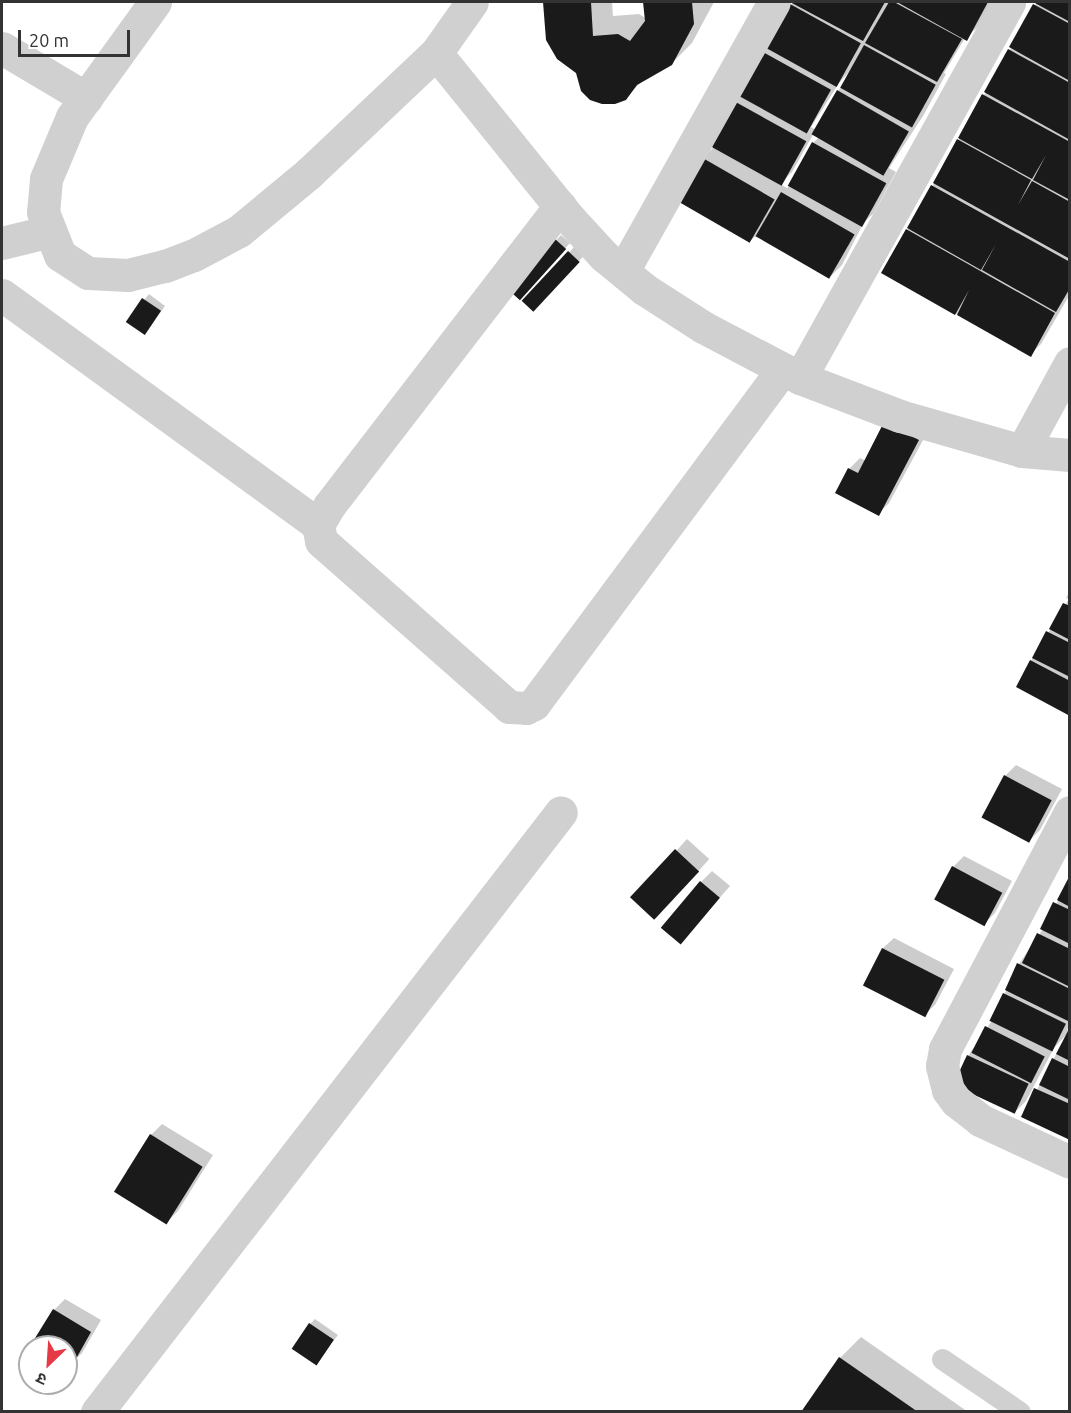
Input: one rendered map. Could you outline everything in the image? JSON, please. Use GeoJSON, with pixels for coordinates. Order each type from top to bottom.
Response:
{"type":"FeatureCollection","features":[{"type":"Feature","properties":{"kind":"street"},"geometry":{"type":"LineString","coordinates":[[155,2],[72,117],[46,179],[43,212],[60,255],[88,273],[128,276],[194,255],[239,231],[309,173],[436,53],[472,2]]}},
{"type":"Feature","properties":{"kind":"street"},"geometry":{"type":"LineString","coordinates":[[623,271],[774,2]]}},
{"type":"Feature","properties":{"kind":"street"},"geometry":{"type":"LineString","coordinates":[[560,206],[329,506],[318,525],[321,541],[509,707],[526,708],[540,696],[792,374],[1009,2]]}},
{"type":"Feature","properties":{"kind":"street"},"geometry":{"type":"LineString","coordinates":[[2,48],[86,98]]}},
{"type":"Feature","properties":{"kind":"street"},"geometry":{"type":"LineString","coordinates":[[436,53],[560,206],[604,256],[644,289],[703,327],[792,374],[900,416],[1022,451],[1070,455]]}},
{"type":"Feature","properties":{"kind":"street"},"geometry":{"type":"LineString","coordinates":[[2,243],[50,231]]}},
{"type":"Feature","properties":{"kind":"street"},"geometry":{"type":"LineString","coordinates":[[2,295],[318,525]]}},
{"type":"Feature","properties":{"kind":"street"},"geometry":{"type":"LineString","coordinates":[[1022,451],[1070,363]]}},
{"type":"Feature","properties":{"kind":"street"},"geometry":{"type":"LineString","coordinates":[[1070,812],[945,1049],[942,1066],[948,1090],[956,1101],[980,1120],[1070,1162]]}},
{"type":"Feature","properties":{"kind":"street"},"geometry":{"type":"LineString","coordinates":[[97,1412],[561,813]]}},
{"type":"Feature","properties":{"kind":"lane"},"geometry":{"type":"LineString","coordinates":[[942,1359],[1020,1412]]}},
{"type":"Feature","properties":{"kind":"building"},"geometry":{"type":"Polygon","coordinates":[[[543,2],[591,2],[593,36],[618,34],[630,41],[645,21],[643,2],[692,2],[694,24],[672,65],[637,85],[626,100],[615,104],[602,104],[590,100],[581,91],[576,73],[557,59],[546,40],[543,2]]]}},
{"type":"Feature","properties":{"kind":"building"},"geometry":{"type":"Polygon","coordinates":[[[790,2],[885,2],[863,41],[790,2]]]}},
{"type":"Feature","properties":{"kind":"building"},"geometry":{"type":"Polygon","coordinates":[[[889,2],[894,2],[962,39],[937,82],[865,43],[889,2]]]}},
{"type":"Feature","properties":{"kind":"building"},"geometry":{"type":"Polygon","coordinates":[[[897,2],[988,2],[967,41],[897,2]]]}},
{"type":"Feature","properties":{"kind":"building"},"geometry":{"type":"Polygon","coordinates":[[[1033,2],[1070,2],[1070,22],[1033,2]]]}},
{"type":"Feature","properties":{"kind":"building"},"geometry":{"type":"Polygon","coordinates":[[[790,4],[861,43],[837,87],[766,48],[790,4]]]}},
{"type":"Feature","properties":{"kind":"building"},"geometry":{"type":"Polygon","coordinates":[[[1033,4],[1070,24],[1070,81],[1009,47],[1033,4]]]}},
{"type":"Feature","properties":{"kind":"building"},"geometry":{"type":"Polygon","coordinates":[[[864,45],[936,85],[912,128],[840,88],[864,45]]]}},
{"type":"Feature","properties":{"kind":"building"},"geometry":{"type":"Polygon","coordinates":[[[1008,49],[1070,83],[1070,140],[984,92],[1008,49]]]}},
{"type":"Feature","properties":{"kind":"building"},"geometry":{"type":"Polygon","coordinates":[[[761,51],[831,90],[807,134],[737,95],[761,51]]]}},
{"type":"Feature","properties":{"kind":"building"},"geometry":{"type":"Polygon","coordinates":[[[837,90],[909,131],[883,176],[812,134],[837,90]]]}},
{"type":"Feature","properties":{"kind":"building"},"geometry":{"type":"Polygon","coordinates":[[[982,94],[1070,142],[1070,200],[1033,180],[1046,155],[1032,179],[958,138],[982,94]]]}},
{"type":"Feature","properties":{"kind":"building"},"geometry":{"type":"Polygon","coordinates":[[[732,100],[806,141],[782,186],[707,145],[732,100]]]}},
{"type":"Feature","properties":{"kind":"building"},"geometry":{"type":"Polygon","coordinates":[[[957,139],[1031,180],[1018,205],[1032,181],[1070,202],[1070,259],[933,183],[957,139]]]}},
{"type":"Feature","properties":{"kind":"building"},"geometry":{"type":"Polygon","coordinates":[[[812,142],[886,183],[862,227],[788,186],[812,142]]]}},
{"type":"Feature","properties":{"kind":"building"},"geometry":{"type":"Polygon","coordinates":[[[701,157],[775,200],[750,243],[676,200],[701,157]]]}},
{"type":"Feature","properties":{"kind":"building"},"geometry":{"type":"Polygon","coordinates":[[[931,185],[1070,262],[1070,288],[1056,312],[982,270],[996,244],[981,270],[907,228],[931,185]]]}},
{"type":"Feature","properties":{"kind":"building"},"geometry":{"type":"Polygon","coordinates":[[[781,192],[855,235],[829,279],[756,236],[781,192]]]}},
{"type":"Feature","properties":{"kind":"building"},"geometry":{"type":"Polygon","coordinates":[[[906,229],[1055,313],[1031,357],[957,315],[969,290],[955,315],[881,273],[906,229]]]}},
{"type":"Feature","properties":{"kind":"building"},"geometry":{"type":"Polygon","coordinates":[[[555,239],[566,249],[520,300],[509,290],[555,239]]]}},
{"type":"Feature","properties":{"kind":"building"},"geometry":{"type":"Polygon","coordinates":[[[568,251],[580,262],[533,312],[522,301],[568,251]]]}},
{"type":"Feature","properties":{"kind":"building"},"geometry":{"type":"Polygon","coordinates":[[[142,298],[161,311],[145,335],[126,322],[142,298]]]}},
{"type":"Feature","properties":{"kind":"building"},"geometry":{"type":"Polygon","coordinates":[[[884,422],[919,440],[879,516],[835,493],[848,468],[858,473],[884,422]]]}},
{"type":"Feature","properties":{"kind":"building"},"geometry":{"type":"Polygon","coordinates":[[[1063,603],[1070,606],[1070,640],[1049,629],[1063,603]]]}},
{"type":"Feature","properties":{"kind":"building"},"geometry":{"type":"Polygon","coordinates":[[[1046,631],[1070,643],[1070,677],[1032,658],[1046,631]]]}},
{"type":"Feature","properties":{"kind":"building"},"geometry":{"type":"Polygon","coordinates":[[[1030,660],[1070,681],[1070,716],[1016,687],[1030,660]]]}},
{"type":"Feature","properties":{"kind":"building"},"geometry":{"type":"Polygon","coordinates":[[[1004,775],[1052,800],[1029,843],[981,817],[1004,775]]]}},
{"type":"Feature","properties":{"kind":"building"},"geometry":{"type":"Polygon","coordinates":[[[675,849],[699,872],[654,920],[630,897],[675,849]]]}},
{"type":"Feature","properties":{"kind":"building"},"geometry":{"type":"Polygon","coordinates":[[[952,866],[1002,893],[984,926],[934,900],[952,866]]]}},
{"type":"Feature","properties":{"kind":"building"},"geometry":{"type":"Polygon","coordinates":[[[1070,875],[1070,907],[1057,900],[1070,875]]]}},
{"type":"Feature","properties":{"kind":"building"},"geometry":{"type":"Polygon","coordinates":[[[700,881],[720,898],[681,944],[661,928],[700,881]]]}},
{"type":"Feature","properties":{"kind":"building"},"geometry":{"type":"Polygon","coordinates":[[[1053,902],[1070,910],[1070,944],[1040,929],[1053,902]]]}},
{"type":"Feature","properties":{"kind":"building"},"geometry":{"type":"Polygon","coordinates":[[[1037,933],[1070,949],[1070,987],[1022,963],[1037,933]]]}},
{"type":"Feature","properties":{"kind":"building"},"geometry":{"type":"Polygon","coordinates":[[[882,948],[944,980],[925,1017],[863,985],[882,948]]]}},
{"type":"Feature","properties":{"kind":"building"},"geometry":{"type":"Polygon","coordinates":[[[1017,963],[1070,989],[1070,1022],[1005,990],[1017,963]]]}},
{"type":"Feature","properties":{"kind":"building"},"geometry":{"type":"Polygon","coordinates":[[[1003,993],[1066,1024],[1052,1052],[989,1021],[1003,993]]]}},
{"type":"Feature","properties":{"kind":"building"},"geometry":{"type":"Polygon","coordinates":[[[985,1026],[1045,1056],[1031,1083],[971,1053],[985,1026]]]}},
{"type":"Feature","properties":{"kind":"building"},"geometry":{"type":"Polygon","coordinates":[[[1070,1027],[1070,1061],[1056,1054],[1070,1027]]]}},
{"type":"Feature","properties":{"kind":"building"},"geometry":{"type":"Polygon","coordinates":[[[967,1055],[1029,1084],[1015,1114],[953,1085],[967,1055]]]}},
{"type":"Feature","properties":{"kind":"building"},"geometry":{"type":"Polygon","coordinates":[[[1052,1058],[1070,1067],[1070,1100],[1039,1085],[1052,1058]]]}},
{"type":"Feature","properties":{"kind":"building"},"geometry":{"type":"Polygon","coordinates":[[[1034,1088],[1070,1104],[1070,1140],[1021,1117],[1034,1088]]]}},
{"type":"Feature","properties":{"kind":"building"},"geometry":{"type":"Polygon","coordinates":[[[150,1134],[203,1167],[167,1225],[114,1192],[150,1134]]]}},
{"type":"Feature","properties":{"kind":"building"},"geometry":{"type":"Polygon","coordinates":[[[53,1309],[91,1332],[78,1355],[78,1335],[37,1335],[53,1309]]]}},
{"type":"Feature","properties":{"kind":"building"},"geometry":{"type":"Polygon","coordinates":[[[309,1323],[334,1340],[317,1365],[292,1349],[309,1323]]]}},
{"type":"Feature","properties":{"kind":"building"},"geometry":{"type":"Polygon","coordinates":[[[839,1357],[918,1412],[801,1412],[839,1357]]]}}]}
